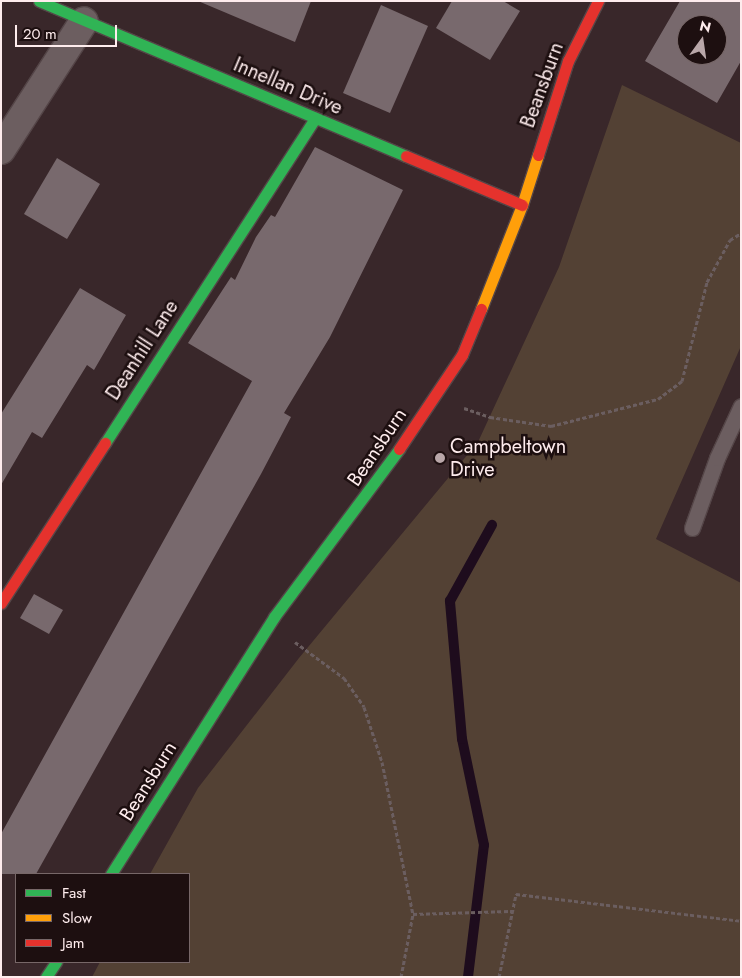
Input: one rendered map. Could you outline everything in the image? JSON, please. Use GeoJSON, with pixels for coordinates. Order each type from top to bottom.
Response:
{"type":"FeatureCollection","features":[{"type":"Feature","properties":{"kind":"street","name":"Innellan Drive"},"geometry":{"type":"LineString","coordinates":[[39,1],[522,205]]}},
{"type":"Feature","properties":{"kind":"street","name":"Beansburn"},"geometry":{"type":"LineString","coordinates":[[112,873],[270,623],[372,489],[462,355],[522,205],[568,60],[598,1]]}},
{"type":"Feature","properties":{"kind":"street"},"geometry":{"type":"LineString","coordinates":[[1,150],[84,21]]}},
{"type":"Feature","properties":{"kind":"street","name":"Deanhill Lane"},"geometry":{"type":"LineString","coordinates":[[1,603],[314,118]]}},
{"type":"Feature","properties":{"kind":"street"},"geometry":{"type":"LineString","coordinates":[[46,977],[55,963]]}},
{"type":"Feature","properties":{"kind":"lane"},"geometry":{"type":"LineString","coordinates":[[692,528],[717,458],[741,406]]}},
{"type":"Feature","properties":{"kind":"path"},"geometry":{"type":"LineString","coordinates":[[433,398],[490,417],[551,426],[658,399],[682,381],[707,282],[730,240],[741,234]]}},
{"type":"Feature","properties":{"kind":"path"},"geometry":{"type":"LineString","coordinates":[[270,623],[344,678],[364,707],[382,762],[413,914],[401,977]]}},
{"type":"Feature","properties":{"kind":"path"},"geometry":{"type":"LineString","coordinates":[[498,977],[516,894],[741,921]]}},
{"type":"Feature","properties":{"kind":"path"},"geometry":{"type":"LineString","coordinates":[[413,914],[512,911]]}},
{"type":"Feature","properties":{"kind":"shaded area"},"geometry":{"type":"Polygon","coordinates":[[[622,85],[741,143],[741,346],[656,539],[741,583],[741,977],[92,977],[99,963],[190,963],[190,873],[151,873],[198,788],[299,658],[478,442],[559,267],[622,85]]]}},
{"type":"Feature","properties":{"kind":"building"},"geometry":{"type":"Polygon","coordinates":[[[198,1],[311,1],[295,42],[198,1]]]}},
{"type":"Feature","properties":{"kind":"building"},"geometry":{"type":"Polygon","coordinates":[[[452,1],[503,1],[520,11],[490,60],[436,28],[452,1]]]}},
{"type":"Feature","properties":{"kind":"building"},"geometry":{"type":"Polygon","coordinates":[[[680,1],[741,1],[741,61],[717,103],[645,61],[680,1]]]}},
{"type":"Feature","properties":{"kind":"building"},"geometry":{"type":"Polygon","coordinates":[[[381,5],[428,26],[390,113],[343,93],[381,5]]]}},
{"type":"Feature","properties":{"kind":"building"},"geometry":{"type":"Polygon","coordinates":[[[315,147],[403,190],[330,337],[284,413],[291,417],[261,474],[37,873],[1,874],[1,834],[252,381],[188,343],[231,277],[235,280],[256,237],[271,215],[275,217],[315,147]]]}},
{"type":"Feature","properties":{"kind":"building"},"geometry":{"type":"Polygon","coordinates":[[[57,158],[100,184],[67,239],[24,214],[57,158]]]}},
{"type":"Feature","properties":{"kind":"building"},"geometry":{"type":"Polygon","coordinates":[[[80,288],[126,315],[94,370],[87,365],[42,438],[32,432],[1,485],[1,414],[80,288]]]}},
{"type":"Feature","properties":{"kind":"building"},"geometry":{"type":"Polygon","coordinates":[[[34,594],[63,610],[49,634],[20,618],[34,594]]]}},
{"type":"Feature","properties":{"kind":"waterway"},"geometry":{"type":"LineString","coordinates":[[468,977],[484,845],[462,739],[450,601],[492,525]]}},
{"type":"Feature","properties":{"kind":"traffic: fast"},"geometry":{"type":"LineString","coordinates":[[39,1],[406,156]]}},
{"type":"Feature","properties":{"kind":"traffic: fast"},"geometry":{"type":"LineString","coordinates":[[105,443],[315,118]]}},
{"type":"Feature","properties":{"kind":"traffic: fast"},"geometry":{"type":"LineString","coordinates":[[112,873],[274,617],[399,449]]}},
{"type":"Feature","properties":{"kind":"traffic: fast"},"geometry":{"type":"LineString","coordinates":[[46,977],[55,963]]}},
{"type":"Feature","properties":{"kind":"traffic: slow"},"geometry":{"type":"LineString","coordinates":[[481,309],[522,205],[538,155]]}},
{"type":"Feature","properties":{"kind":"traffic: jam"},"geometry":{"type":"LineString","coordinates":[[538,155],[568,61],[598,1]]}},
{"type":"Feature","properties":{"kind":"traffic: jam"},"geometry":{"type":"LineString","coordinates":[[406,156],[522,205]]}},
{"type":"Feature","properties":{"kind":"traffic: jam"},"geometry":{"type":"LineString","coordinates":[[399,449],[462,355],[481,309]]}},
{"type":"Feature","properties":{"kind":"traffic: jam"},"geometry":{"type":"LineString","coordinates":[[1,603],[105,443]]}},
{"type":"Feature","properties":{"kind":"place","name":"Campbeltown Drive"},"geometry":{"type":"Point","coordinates":[440,458]}}]}
